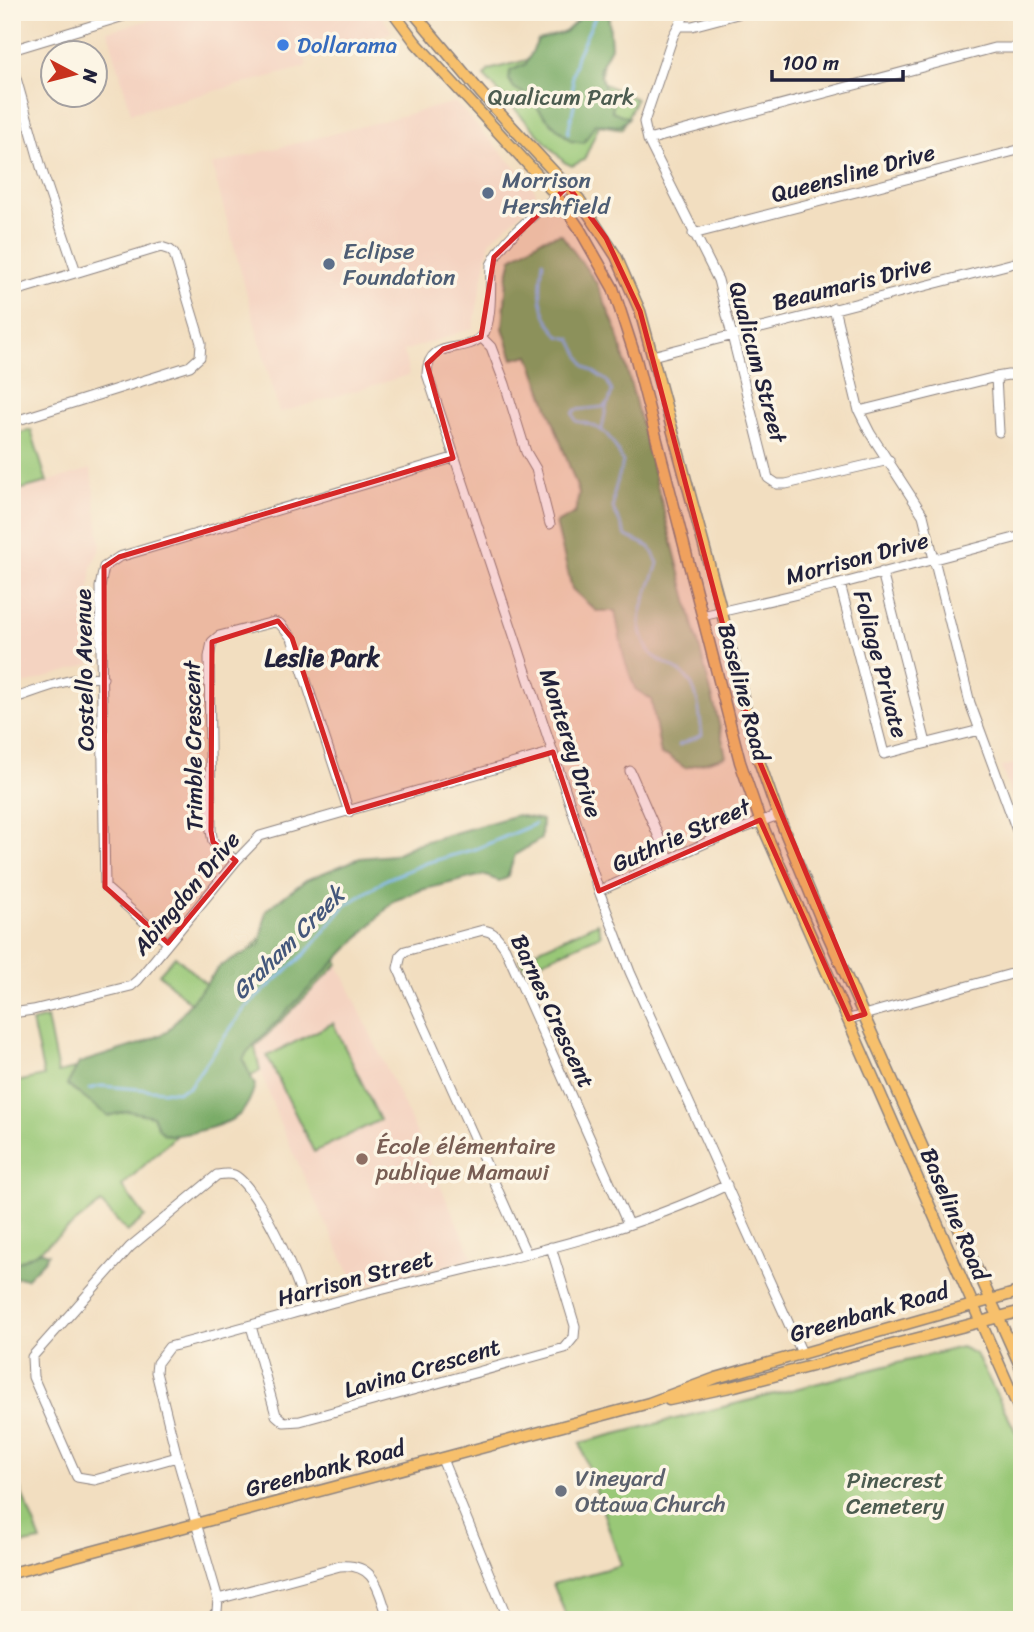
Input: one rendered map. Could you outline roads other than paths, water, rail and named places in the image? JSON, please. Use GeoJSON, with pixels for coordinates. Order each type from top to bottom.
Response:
{"type":"FeatureCollection","features":[{"type":"Feature","properties":{"kind":"main road","name":"Baseline Road"},"geometry":{"type":"LineString","coordinates":[[393,12],[434,63],[557,196],[579,228],[613,288],[624,317],[740,762],[760,820],[1022,1416]]}},
{"type":"Feature","properties":{"kind":"main road","name":"Baseline Road"},"geometry":{"type":"LineString","coordinates":[[413,12],[481,93],[568,186],[616,256],[640,312],[722,612],[758,758],[778,815],[823,923],[1022,1370]]}},
{"type":"Feature","properties":{"kind":"main road","name":"Greenbank Road"},"geometry":{"type":"LineString","coordinates":[[649,1403],[688,1387],[1022,1291]]}},
{"type":"Feature","properties":{"kind":"main road","name":"Greenbank Road"},"geometry":{"type":"LineString","coordinates":[[12,1573],[649,1403],[735,1387],[1022,1311]]}},
{"type":"Feature","properties":{"kind":"street"},"geometry":{"type":"LineString","coordinates":[[12,50],[137,12]]}},
{"type":"Feature","properties":{"kind":"street","name":"Qualicum Street"},"geometry":{"type":"LineString","coordinates":[[686,12],[644,122],[648,140],[718,279],[768,478],[777,484],[786,484],[889,460]]}},
{"type":"Feature","properties":{"kind":"street"},"geometry":{"type":"LineString","coordinates":[[679,26],[692,26],[745,12]]}},
{"type":"Feature","properties":{"kind":"street"},"geometry":{"type":"LineString","coordinates":[[648,140],[994,48],[1022,48]]}},
{"type":"Feature","properties":{"kind":"street"},"geometry":{"type":"LineString","coordinates":[[12,64],[43,174],[76,272]]}},
{"type":"Feature","properties":{"kind":"street","name":"Queensline Drive"},"geometry":{"type":"LineString","coordinates":[[693,234],[1022,149]]}},
{"type":"Feature","properties":{"kind":"street"},"geometry":{"type":"LineString","coordinates":[[550,524],[536,469],[526,452],[506,384],[491,347],[481,337],[487,327],[491,265],[495,257],[516,232],[568,186]]}},
{"type":"Feature","properties":{"kind":"street"},"geometry":{"type":"LineString","coordinates":[[12,292],[161,247],[174,254],[201,342],[200,357],[190,366],[12,422]]}},
{"type":"Feature","properties":{"kind":"street","name":"Beaumaris Drive"},"geometry":{"type":"LineString","coordinates":[[652,356],[1022,261]]}},
{"type":"Feature","properties":{"kind":"street"},"geometry":{"type":"LineString","coordinates":[[834,308],[859,411],[870,433],[923,515],[970,703],[1022,844]]}},
{"type":"Feature","properties":{"kind":"street","name":"Monterey Drive"},"geometry":{"type":"LineString","coordinates":[[481,337],[443,349],[433,355],[427,364],[428,379],[453,458],[464,480],[599,891],[630,972],[802,1353]]}},
{"type":"Feature","properties":{"kind":"street"},"geometry":{"type":"LineString","coordinates":[[859,411],[996,377],[1022,376]]}},
{"type":"Feature","properties":{"kind":"street"},"geometry":{"type":"LineString","coordinates":[[996,377],[999,432]]}},
{"type":"Feature","properties":{"kind":"street","name":"Costello Avenue"},"geometry":{"type":"LineString","coordinates":[[168,943],[105,887],[100,587],[107,564],[118,557],[453,458]]}},
{"type":"Feature","properties":{"kind":"street","name":"Morrison Drive"},"geometry":{"type":"LineString","coordinates":[[702,616],[840,584],[1022,536]]}},
{"type":"Feature","properties":{"kind":"street"},"geometry":{"type":"LineString","coordinates":[[881,572],[926,743],[980,730]]}},
{"type":"Feature","properties":{"kind":"street","name":"Foliage Private"},"geometry":{"type":"LineString","coordinates":[[840,584],[884,754],[926,743]]}},
{"type":"Feature","properties":{"kind":"street","name":"Trimble Crescent"},"geometry":{"type":"LineString","coordinates":[[236,862],[214,842],[211,831],[209,657],[212,642],[219,636],[274,622],[280,624],[292,638],[349,812]]}},
{"type":"Feature","properties":{"kind":"street"},"geometry":{"type":"LineString","coordinates":[[12,699],[78,679],[103,678]]}},
{"type":"Feature","properties":{"kind":"street","name":"Abingdon Drive"},"geometry":{"type":"LineString","coordinates":[[12,1013],[131,986],[260,836],[554,752]]}},
{"type":"Feature","properties":{"kind":"street"},"geometry":{"type":"LineString","coordinates":[[631,771],[669,860]]}},
{"type":"Feature","properties":{"kind":"street","name":"Guthrie Street"},"geometry":{"type":"LineString","coordinates":[[599,891],[760,820],[778,815]]}},
{"type":"Feature","properties":{"kind":"street","name":"Barnes Crescent"},"geometry":{"type":"LineString","coordinates":[[526,1253],[398,968],[401,955],[405,951],[482,930],[498,936],[628,1224]]}},
{"type":"Feature","properties":{"kind":"street"},"geometry":{"type":"LineString","coordinates":[[849,1019],[1022,971]]}},
{"type":"Feature","properties":{"kind":"street"},"geometry":{"type":"LineString","coordinates":[[177,1457],[95,1480],[77,1477],[33,1377],[32,1357],[130,1247],[217,1175],[227,1173],[236,1176],[266,1214],[299,1286],[306,1310]]}},
{"type":"Feature","properties":{"kind":"street","name":"Harrison Street"},"geometry":{"type":"LineString","coordinates":[[218,1600],[158,1383],[157,1363],[169,1347],[551,1247],[669,1212],[727,1185]]}},
{"type":"Feature","properties":{"kind":"street","name":"Lavina Crescent"},"geometry":{"type":"LineString","coordinates":[[251,1326],[276,1416],[284,1422],[300,1421],[565,1348],[574,1338],[575,1326],[551,1247]]}},
{"type":"Feature","properties":{"kind":"street"},"geometry":{"type":"LineString","coordinates":[[442,1458],[508,1620]]}},
{"type":"Feature","properties":{"kind":"street"},"geometry":{"type":"LineString","coordinates":[[209,1620],[217,1611],[218,1600],[340,1566],[360,1566],[369,1573],[389,1620]]}},
{"type":"Feature","properties":{"kind":"waterway","name":"Graham Creek"},"geometry":{"type":"LineString","coordinates":[[568,133],[574,105],[572,76],[595,12]]}},
{"type":"Feature","properties":{"kind":"waterway","name":"Graham Creek"},"geometry":{"type":"LineString","coordinates":[[543,261],[541,300],[547,318],[559,336],[571,339],[585,366],[607,381],[612,391],[609,402],[603,407],[575,410],[573,414],[576,421],[600,429],[615,445],[623,462],[614,493],[613,508],[626,536],[650,547],[658,563],[643,606],[640,625],[650,653],[680,672],[694,689],[702,735],[679,745]]}},
{"type":"Feature","properties":{"kind":"waterway","name":"Graham Creek"},"geometry":{"type":"LineString","coordinates":[[602,429],[607,404]]}},
{"type":"Feature","properties":{"kind":"waterway","name":"Graham Creek"},"geometry":{"type":"LineString","coordinates":[[89,1089],[101,1086],[177,1092],[189,1087],[245,1008],[306,953],[345,906],[387,879],[426,863],[478,848],[535,824]]}},
{"type":"Feature","properties":{"kind":"place","name":"Dollarama"},"geometry":{"type":"Point","coordinates":[283,45]}},
{"type":"Feature","properties":{"kind":"place","name":"Morrison Hershfield"},"geometry":{"type":"Point","coordinates":[488,193]}},
{"type":"Feature","properties":{"kind":"place","name":"Eclipse Foundation"},"geometry":{"type":"Point","coordinates":[329,264]}},
{"type":"Feature","properties":{"kind":"place","name":"École élémentaire publique Mamawi"},"geometry":{"type":"Point","coordinates":[362,1159]}},
{"type":"Feature","properties":{"kind":"place","name":"Vineyard Ottawa Church"},"geometry":{"type":"Point","coordinates":[561,1491]}},
{"type":"Feature","properties":{"kind":"district","name":"Leslie Park"},"geometry":{"type":"Point","coordinates":[322,658]}},
{"type":"Feature","properties":{"kind":"park label","name":"Qualicum Park"},"geometry":{"type":"Point","coordinates":[561,97]}},
{"type":"Feature","properties":{"kind":"park label","name":"Pinecrest Cemetery"},"geometry":{"type":"Point","coordinates":[895,1493]}}]}
